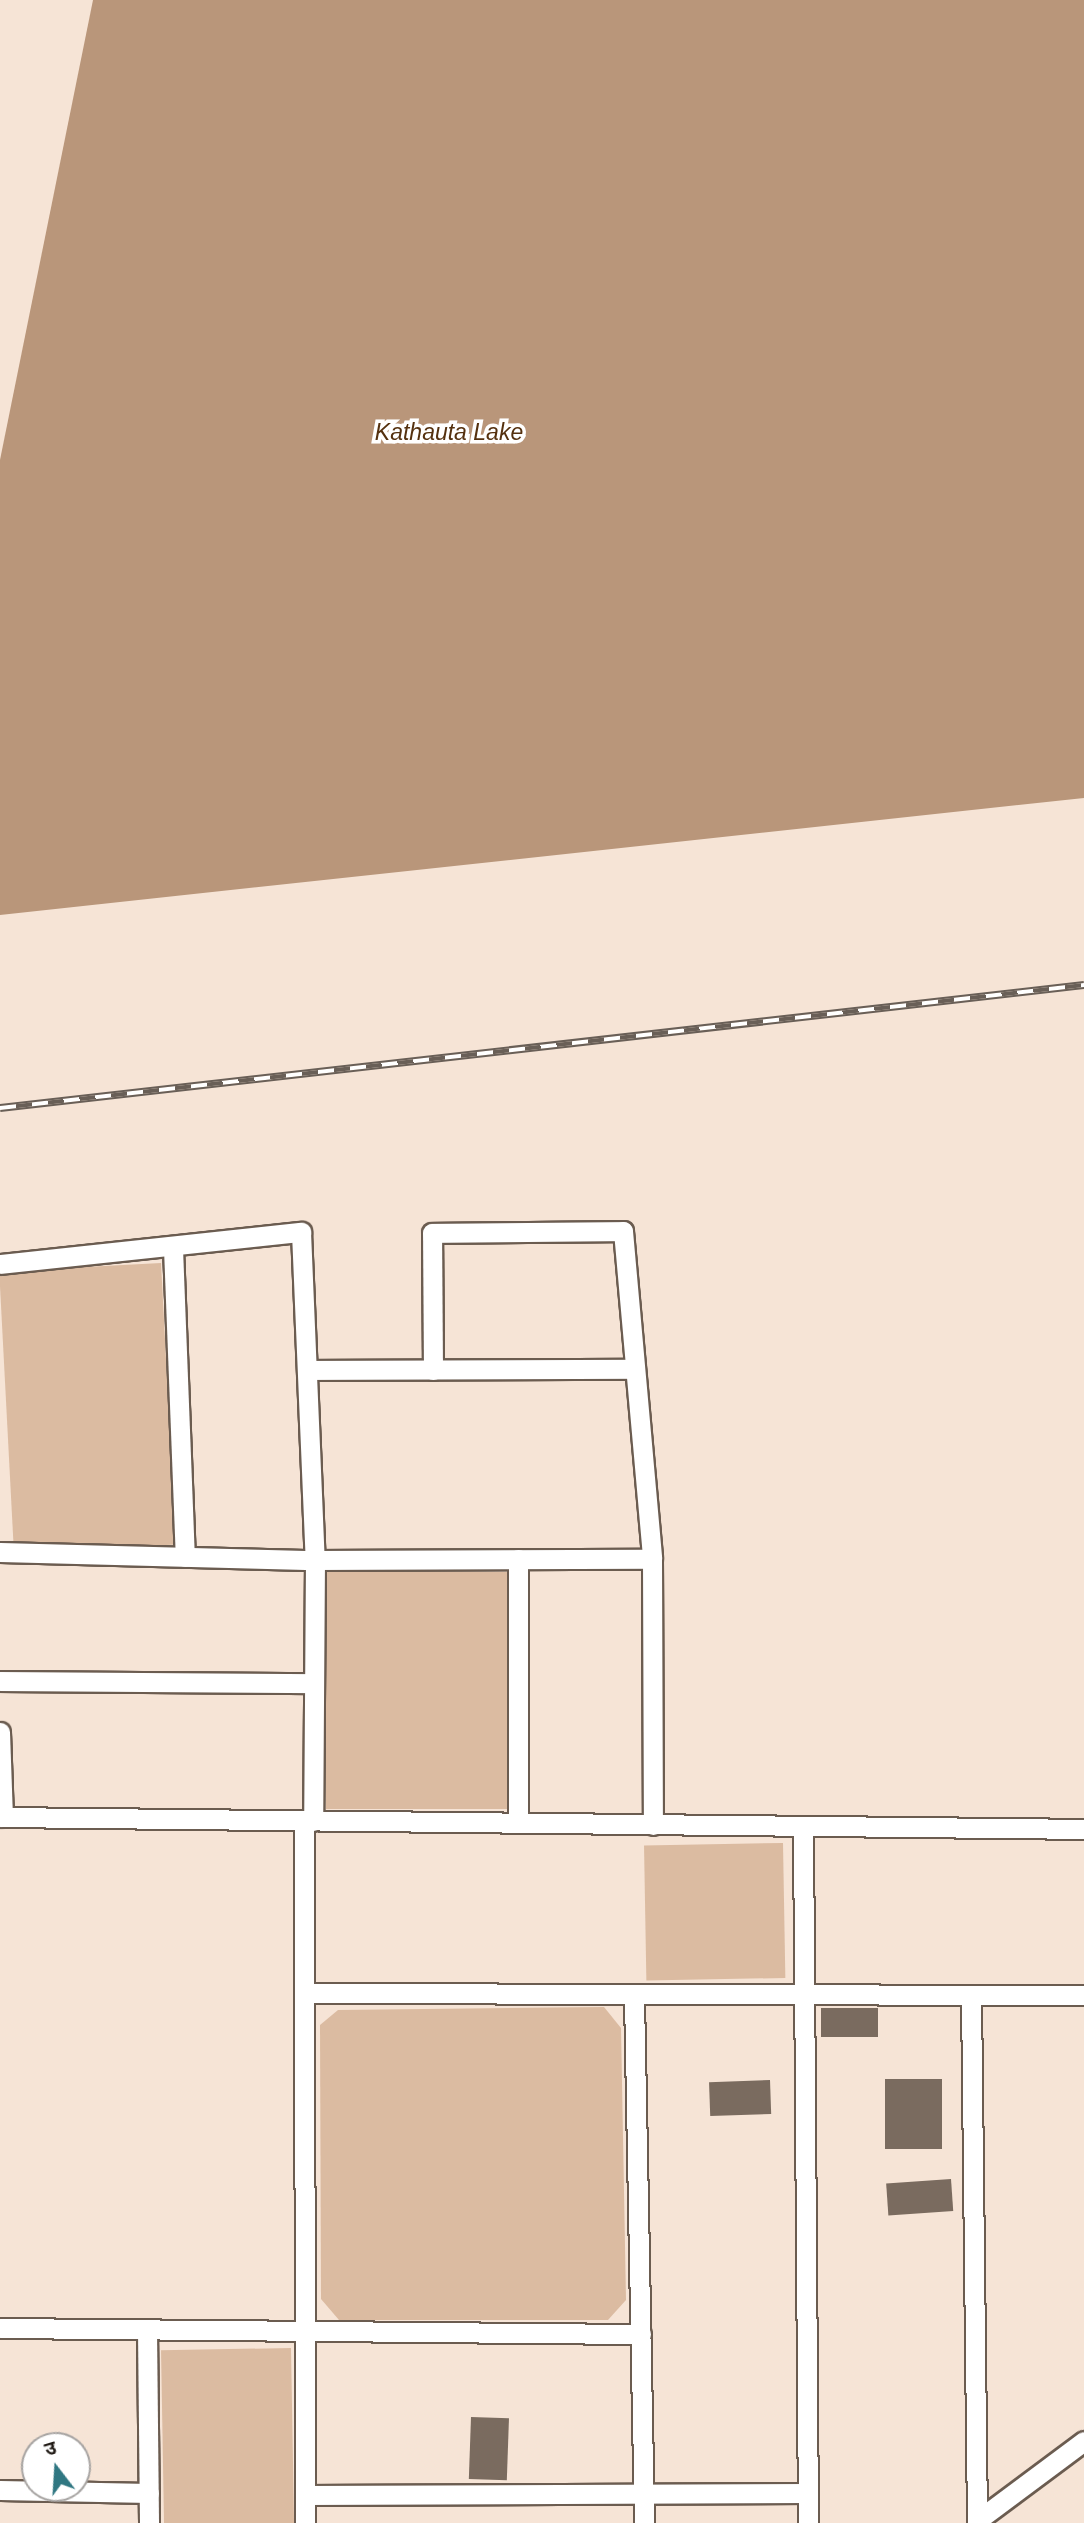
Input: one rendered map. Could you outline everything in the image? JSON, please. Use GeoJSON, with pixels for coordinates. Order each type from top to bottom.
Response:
{"type":"FeatureCollection","features":[{"type":"Feature","properties":{"kind":"street"},"geometry":{"type":"LineString","coordinates":[[433,1370],[432,1233],[624,1231],[652,1559],[653,1825]]}},
{"type":"Feature","properties":{"kind":"street"},"geometry":{"type":"LineString","coordinates":[[0,1264],[173,1248],[300,1232],[315,1560],[314,1683],[304,1993],[305,2523]]}},
{"type":"Feature","properties":{"kind":"street"},"geometry":{"type":"LineString","coordinates":[[173,1248],[185,1557]]}},
{"type":"Feature","properties":{"kind":"street"},"geometry":{"type":"LineString","coordinates":[[307,1370],[635,1369]]}},
{"type":"Feature","properties":{"kind":"street"},"geometry":{"type":"LineString","coordinates":[[0,1552],[315,1560],[652,1559]]}},
{"type":"Feature","properties":{"kind":"street"},"geometry":{"type":"LineString","coordinates":[[518,1559],[518,1823]]}},
{"type":"Feature","properties":{"kind":"street"},"geometry":{"type":"LineString","coordinates":[[0,1681],[314,1683]]}},
{"type":"Feature","properties":{"kind":"street"},"geometry":{"type":"LineString","coordinates":[[0,1732],[2,1817],[1084,1829]]}},
{"type":"Feature","properties":{"kind":"street"},"geometry":{"type":"LineString","coordinates":[[803,1826],[808,2523]]}},
{"type":"Feature","properties":{"kind":"street"},"geometry":{"type":"LineString","coordinates":[[304,1993],[635,1996],[806,1993],[1084,1995]]}},
{"type":"Feature","properties":{"kind":"street"},"geometry":{"type":"LineString","coordinates":[[971,1995],[978,2521]]}},
{"type":"Feature","properties":{"kind":"street"},"geometry":{"type":"LineString","coordinates":[[635,1996],[645,2523]]}},
{"type":"Feature","properties":{"kind":"street"},"geometry":{"type":"LineString","coordinates":[[0,2328],[305,2333],[641,2334]]}},
{"type":"Feature","properties":{"kind":"street"},"geometry":{"type":"LineString","coordinates":[[147,2330],[149,2523]]}},
{"type":"Feature","properties":{"kind":"street"},"geometry":{"type":"LineString","coordinates":[[978,2521],[1084,2441]]}},
{"type":"Feature","properties":{"kind":"street"},"geometry":{"type":"LineString","coordinates":[[0,2490],[149,2493]]}},
{"type":"Feature","properties":{"kind":"street"},"geometry":{"type":"LineString","coordinates":[[305,2495],[808,2493]]}},
{"type":"Feature","properties":{"kind":"shaded area"},"geometry":{"type":"Polygon","coordinates":[[[161,1263],[176,1545],[14,1553],[0,1271],[161,1263]]]}},
{"type":"Feature","properties":{"kind":"shaded area"},"geometry":{"type":"Polygon","coordinates":[[[326,1572],[507,1572],[507,1809],[326,1809],[326,1572]]]}},
{"type":"Feature","properties":{"kind":"shaded area"},"geometry":{"type":"Polygon","coordinates":[[[783,1843],[785,1978],[646,1980],[644,1845],[783,1843]]]}},
{"type":"Feature","properties":{"kind":"shaded area"},"geometry":{"type":"Polygon","coordinates":[[[604,2007],[621,2028],[626,2300],[608,2320],[339,2320],[321,2299],[320,2025],[338,2010],[604,2007]]]}},
{"type":"Feature","properties":{"kind":"shaded area"},"geometry":{"type":"Polygon","coordinates":[[[291,2348],[294,2523],[164,2523],[161,2350],[291,2348]]]}},
{"type":"Feature","properties":{"kind":"water","name":"Kathauta Lake"},"geometry":{"type":"Polygon","coordinates":[[[93,0],[1084,0],[1084,798],[0,915],[0,460],[93,0]]]}},
{"type":"Feature","properties":{"kind":"building"},"geometry":{"type":"Polygon","coordinates":[[[821,2008],[878,2008],[878,2037],[821,2037],[821,2008]]]}},
{"type":"Feature","properties":{"kind":"building"},"geometry":{"type":"Polygon","coordinates":[[[885,2079],[942,2079],[942,2149],[885,2149],[885,2079]]]}},
{"type":"Feature","properties":{"kind":"building"},"geometry":{"type":"Polygon","coordinates":[[[770,2080],[771,2114],[710,2116],[709,2082],[770,2080]]]}},
{"type":"Feature","properties":{"kind":"building"},"geometry":{"type":"Polygon","coordinates":[[[951,2179],[953,2211],[888,2215],[886,2184],[951,2179]]]}},
{"type":"Feature","properties":{"kind":"building"},"geometry":{"type":"Polygon","coordinates":[[[471,2417],[509,2418],[507,2480],[469,2479],[471,2417]]]}},
{"type":"Feature","properties":{"kind":"railway"},"geometry":{"type":"LineString","coordinates":[[0,1108],[1084,985]]}}]}
